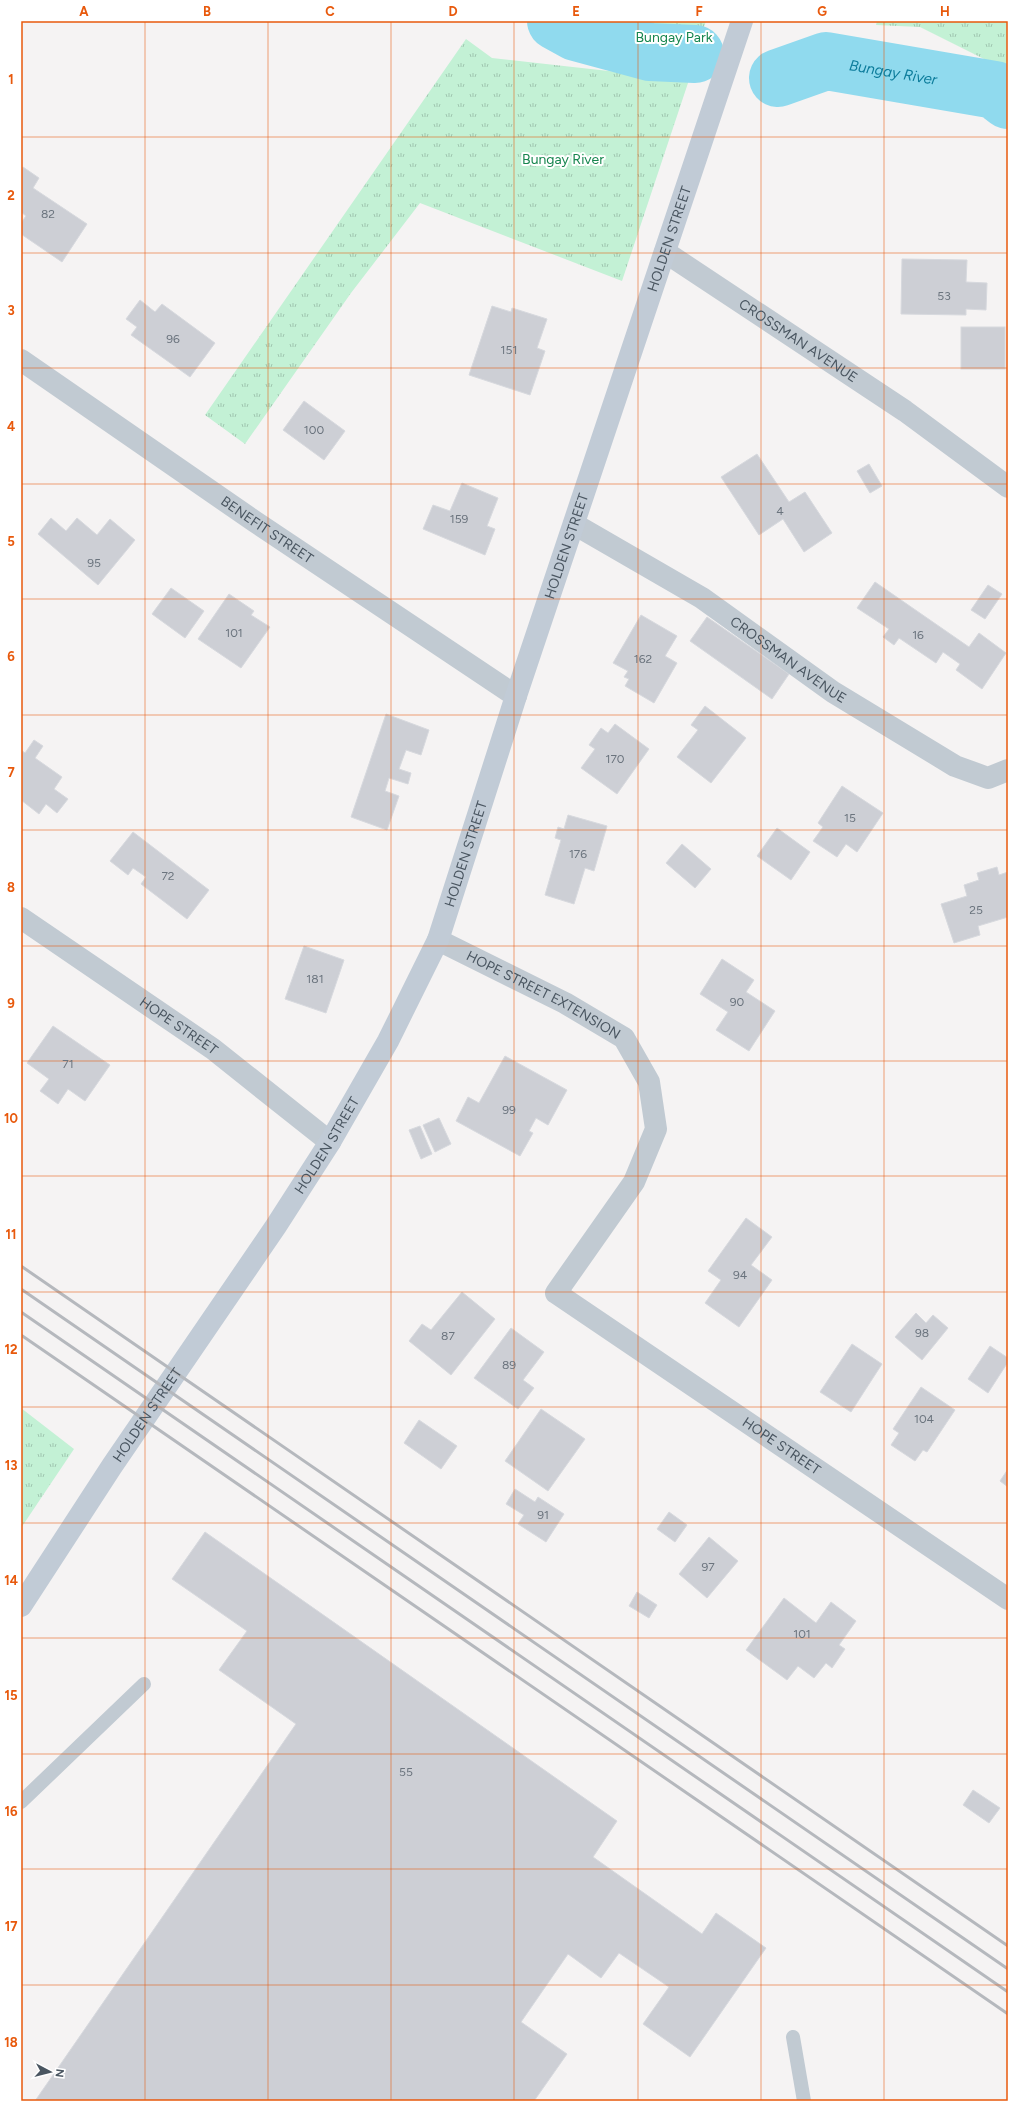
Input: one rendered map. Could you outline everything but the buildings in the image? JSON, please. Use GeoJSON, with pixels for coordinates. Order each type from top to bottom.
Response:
{"type":"FeatureCollection","features":[{"type":"Feature","properties":{"kind":"main road","name":"HOLDEN STREET"},"geometry":{"type":"LineString","coordinates":[[21,1606],[112,1466],[204,1334],[330,1142],[388,1041],[438,940],[516,696],[742,21]]}},
{"type":"Feature","properties":{"kind":"street","name":"CROSSMAN AVENUE"},"geometry":{"type":"LineString","coordinates":[[665,252],[905,411],[1008,487]]}},
{"type":"Feature","properties":{"kind":"street","name":"BENEFIT STREET"},"geometry":{"type":"LineString","coordinates":[[21,360],[254,521],[516,696]]}},
{"type":"Feature","properties":{"kind":"street","name":"CROSSMAN AVENUE"},"geometry":{"type":"LineString","coordinates":[[574,524],[702,598],[833,692],[955,766],[988,778],[1008,770]]}},
{"type":"Feature","properties":{"kind":"street","name":"HOPE STREET"},"geometry":{"type":"LineString","coordinates":[[21,918],[213,1049],[330,1142]]}},
{"type":"Feature","properties":{"kind":"street","name":"HOPE STREET EXTENSION"},"geometry":{"type":"LineString","coordinates":[[438,940],[565,1003],[624,1038],[649,1082],[656,1129],[634,1182],[556,1293]]}},
{"type":"Feature","properties":{"kind":"street","name":"HOPE STREET"},"geometry":{"type":"LineString","coordinates":[[556,1293],[1008,1599]]}},
{"type":"Feature","properties":{"kind":"lane"},"geometry":{"type":"LineString","coordinates":[[21,1802],[144,1684]]}},
{"type":"Feature","properties":{"kind":"lane"},"geometry":{"type":"LineString","coordinates":[[793,2037],[804,2101]]}},
{"type":"Feature","properties":{"kind":"green space","name":"Bungay Park"},"geometry":{"type":"Polygon","coordinates":[[[556,21],[706,21],[695,54],[650,52],[576,32],[556,21]]]}},
{"type":"Feature","properties":{"kind":"green space"},"geometry":{"type":"Polygon","coordinates":[[[877,21],[1008,21],[1008,71],[920,27],[876,25],[877,21]]]}},
{"type":"Feature","properties":{"kind":"green space","name":"Bungay River"},"geometry":{"type":"Polygon","coordinates":[[[466,39],[492,58],[689,80],[622,281],[420,203],[351,293],[245,444],[205,415],[466,39]]]}},
{"type":"Feature","properties":{"kind":"green space"},"geometry":{"type":"Polygon","coordinates":[[[21,1408],[74,1449],[21,1528],[21,1408]]]}},
{"type":"Feature","properties":{"kind":"waterway","name":"Bungay River"},"geometry":{"type":"LineString","coordinates":[[556,21],[576,32],[650,52],[695,54]]}},
{"type":"Feature","properties":{"kind":"waterway","name":"Bungay River"},"geometry":{"type":"LineString","coordinates":[[778,78],[826,61],[995,90],[1008,100]]}},
{"type":"Feature","properties":{"kind":"railway"},"geometry":{"type":"LineString","coordinates":[[21,1266],[1008,1946]]}},
{"type":"Feature","properties":{"kind":"railway"},"geometry":{"type":"LineString","coordinates":[[21,1289],[1008,1969]]}},
{"type":"Feature","properties":{"kind":"railway"},"geometry":{"type":"LineString","coordinates":[[21,1312],[1008,1992]]}},
{"type":"Feature","properties":{"kind":"railway"},"geometry":{"type":"LineString","coordinates":[[21,1335],[1008,2014]]}}]}
